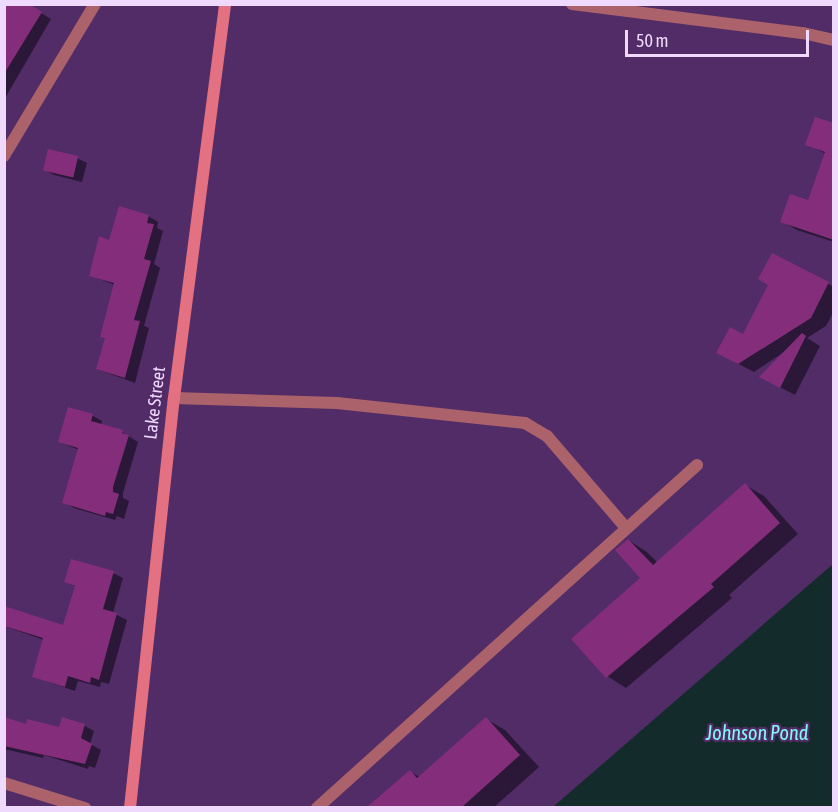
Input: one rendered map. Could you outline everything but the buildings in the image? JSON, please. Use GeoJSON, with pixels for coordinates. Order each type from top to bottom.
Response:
{"type":"FeatureCollection","features":[{"type":"Feature","properties":{"kind":"street"},"geometry":{"type":"LineString","coordinates":[[4,156],[96,4]]}},
{"type":"Feature","properties":{"kind":"street","name":"Lake Street"},"geometry":{"type":"LineString","coordinates":[[130,807],[174,398],[225,4]]}},
{"type":"Feature","properties":{"kind":"street"},"geometry":{"type":"LineString","coordinates":[[572,4],[803,33],[834,40]]}},
{"type":"Feature","properties":{"kind":"street"},"geometry":{"type":"LineString","coordinates":[[174,398],[337,403],[525,423],[547,436],[626,528]]}},
{"type":"Feature","properties":{"kind":"street"},"geometry":{"type":"LineString","coordinates":[[317,807],[697,465]]}},
{"type":"Feature","properties":{"kind":"street"},"geometry":{"type":"LineString","coordinates":[[4,783],[85,807]]}},
{"type":"Feature","properties":{"kind":"water","name":"Johnson Pond"},"geometry":{"type":"Polygon","coordinates":[[[833,564],[833,807],[553,807],[833,564]]]}}]}
